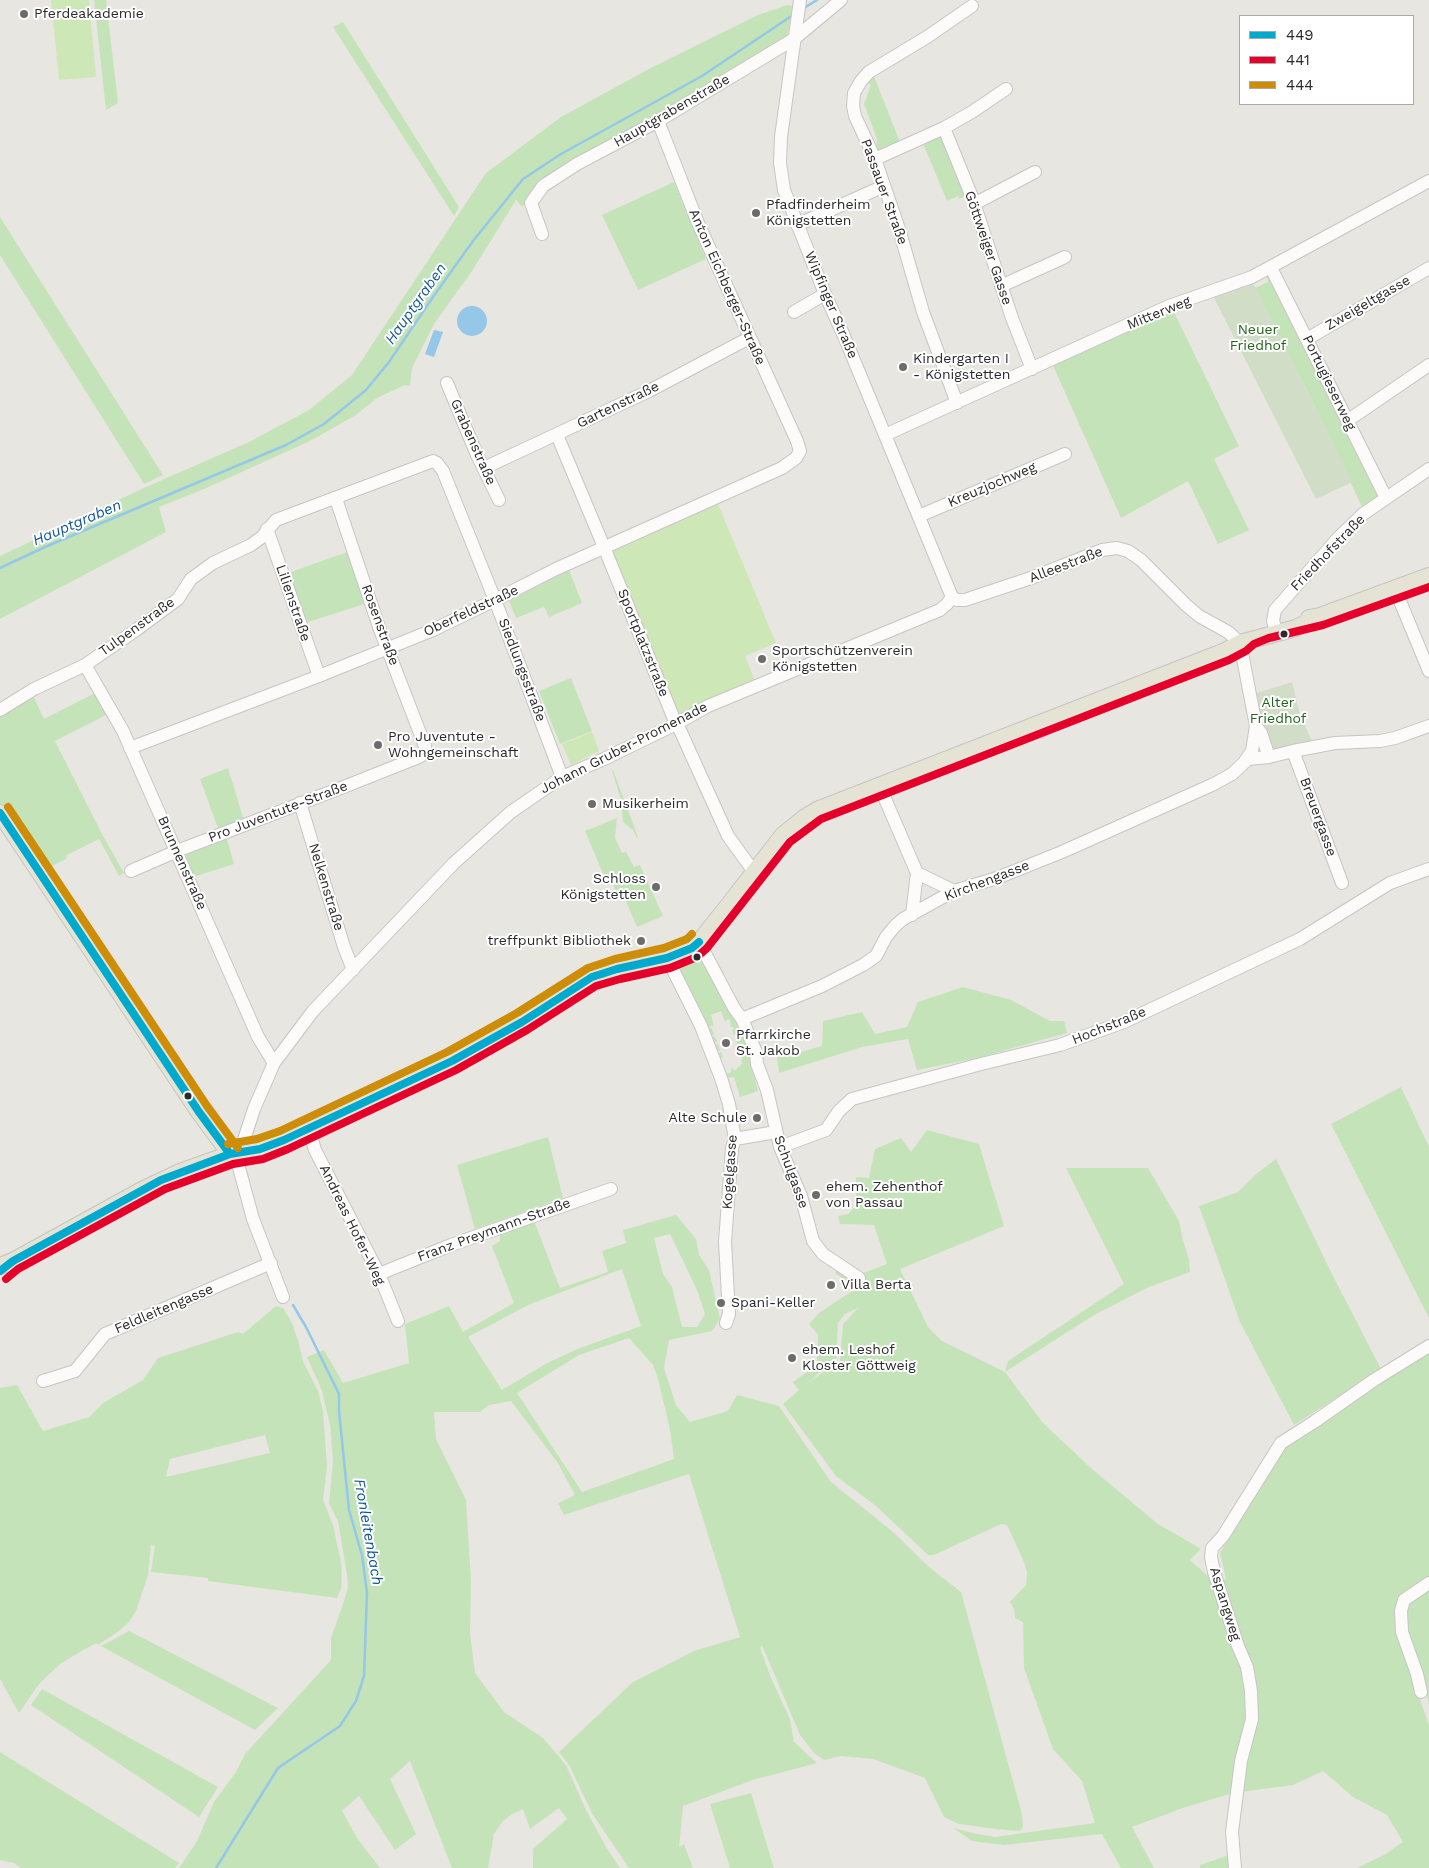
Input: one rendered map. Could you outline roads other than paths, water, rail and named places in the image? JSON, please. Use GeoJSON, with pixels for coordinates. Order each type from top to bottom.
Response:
{"type":"FeatureCollection","features":[{"type":"Feature","properties":{"kind":"main road"},"geometry":{"type":"LineString","coordinates":[[4,1266],[161,1180],[235,1153],[260,1149],[309,1129],[452,1061],[528,1018],[592,978],[618,969],[667,958],[692,948],[703,949],[754,872],[783,835],[804,818],[829,805],[1225,651],[1240,643],[1246,643],[1276,629],[1303,625],[1320,616],[1429,576]]}},
{"type":"Feature","properties":{"kind":"main road"},"geometry":{"type":"LineString","coordinates":[[0,813],[199,1112],[235,1153]]}},
{"type":"Feature","properties":{"kind":"street","name":"Hauptgrabenstraße"},"geometry":{"type":"LineString","coordinates":[[542,234],[531,203],[543,186],[577,164],[658,121],[795,36],[841,0]]}},
{"type":"Feature","properties":{"kind":"street","name":"Wipfinger Straße"},"geometry":{"type":"LineString","coordinates":[[799,1],[783,116],[780,156],[784,190],[825,294],[952,597]]}},
{"type":"Feature","properties":{"kind":"street","name":"Passauer Straße"},"geometry":{"type":"LineString","coordinates":[[956,403],[923,312],[875,158],[855,116],[853,106],[854,93],[869,72],[926,38],[972,6]]}},
{"type":"Feature","properties":{"kind":"street"},"geometry":{"type":"LineString","coordinates":[[875,158],[944,128],[972,112],[1006,88]]}},
{"type":"Feature","properties":{"kind":"street","name":"Anton Eichberger-Straße"},"geometry":{"type":"LineString","coordinates":[[658,121],[698,224],[800,451]]}},
{"type":"Feature","properties":{"kind":"street","name":"Göttweiger Gasse"},"geometry":{"type":"LineString","coordinates":[[944,128],[974,204],[1032,369]]}},
{"type":"Feature","properties":{"kind":"street"},"geometry":{"type":"LineString","coordinates":[[974,204],[1035,172]]}},
{"type":"Feature","properties":{"kind":"street","name":"Mitterweg"},"geometry":{"type":"LineString","coordinates":[[885,435],[1169,306],[1233,285],[1271,268],[1429,181]]}},
{"type":"Feature","properties":{"kind":"street"},"geometry":{"type":"LineString","coordinates":[[797,225],[884,186]]}},
{"type":"Feature","properties":{"kind":"street"},"geometry":{"type":"LineString","coordinates":[[1002,286],[1064,258]]}},
{"type":"Feature","properties":{"kind":"street","name":"Portugieserweg"},"geometry":{"type":"LineString","coordinates":[[1271,268],[1386,498]]}},
{"type":"Feature","properties":{"kind":"street","name":"Zweigeltgasse"},"geometry":{"type":"LineString","coordinates":[[1307,339],[1429,268]]}},
{"type":"Feature","properties":{"kind":"street"},"geometry":{"type":"LineString","coordinates":[[794,312],[825,294]]}},
{"type":"Feature","properties":{"kind":"street","name":"Gartenstraße"},"geometry":{"type":"LineString","coordinates":[[484,468],[649,390],[749,338]]}},
{"type":"Feature","properties":{"kind":"street"},"geometry":{"type":"LineString","coordinates":[[1347,421],[1429,365]]}},
{"type":"Feature","properties":{"kind":"street","name":"Grabenstraße"},"geometry":{"type":"LineString","coordinates":[[447,383],[477,455],[499,500]]}},
{"type":"Feature","properties":{"kind":"street","name":"Sportplatzstraße"},"geometry":{"type":"LineString","coordinates":[[556,435],[676,724],[728,836],[754,872]]}},
{"type":"Feature","properties":{"kind":"street","name":"Oberfeldstraße"},"geometry":{"type":"LineString","coordinates":[[130,748],[388,649],[495,600],[556,569],[782,468],[796,458],[800,451]]}},
{"type":"Feature","properties":{"kind":"street","name":"Kreuzjochweg"},"geometry":{"type":"LineString","coordinates":[[919,516],[1065,454]]}},
{"type":"Feature","properties":{"kind":"street","name":"Siedlungsstraße"},"geometry":{"type":"LineString","coordinates":[[428,462],[433,461],[437,463],[443,471],[495,600],[562,777]]}},
{"type":"Feature","properties":{"kind":"street","name":"Tulpenstraße"},"geometry":{"type":"LineString","coordinates":[[0,710],[34,689],[85,665],[178,599],[191,579],[213,563],[251,545],[262,537],[276,520],[428,462]]}},
{"type":"Feature","properties":{"kind":"street","name":"Friedhofstraße"},"geometry":{"type":"LineString","coordinates":[[1276,629],[1272,617],[1275,610],[1339,537],[1363,514],[1429,469]]}},
{"type":"Feature","properties":{"kind":"street","name":"Rosenstraße"},"geometry":{"type":"LineString","coordinates":[[334,498],[336,499],[379,627],[425,746],[425,753]]}},
{"type":"Feature","properties":{"kind":"street","name":"Lilienstraße"},"geometry":{"type":"LineString","coordinates":[[267,529],[319,676]]}},
{"type":"Feature","properties":{"kind":"street","name":"Alleestraße"},"geometry":{"type":"LineString","coordinates":[[952,597],[957,600],[964,600],[1041,575],[1096,552],[1122,549],[1136,556],[1173,594],[1192,610],[1228,632],[1240,643]]}},
{"type":"Feature","properties":{"kind":"street"},"geometry":{"type":"LineString","coordinates":[[1395,589],[1429,671]]}},
{"type":"Feature","properties":{"kind":"street","name":"Johann Gruber-Promenade"},"geometry":{"type":"LineString","coordinates":[[235,1153],[274,1063],[313,1011],[454,863],[531,796],[562,777],[676,724],[708,706],[940,610],[952,597]]}},
{"type":"Feature","properties":{"kind":"street"},"geometry":{"type":"LineString","coordinates":[[1240,643],[1256,726],[1253,747],[1246,761]]}},
{"type":"Feature","properties":{"kind":"street","name":"Brunnenstraße"},"geometry":{"type":"LineString","coordinates":[[85,665],[123,731],[258,1037],[274,1063]]}},
{"type":"Feature","properties":{"kind":"street"},"geometry":{"type":"LineString","coordinates":[[1256,726],[1261,734],[1269,757]]}},
{"type":"Feature","properties":{"kind":"street","name":"Kirchengasse"},"geometry":{"type":"LineString","coordinates":[[742,1019],[822,986],[864,965],[876,956],[886,937],[895,926],[954,891],[997,878],[1062,852],[1214,784],[1232,774],[1246,761],[1335,743],[1380,741],[1395,738],[1429,726]]}},
{"type":"Feature","properties":{"kind":"street","name":"Breuergasse"},"geometry":{"type":"LineString","coordinates":[[1293,751],[1342,883]]}},
{"type":"Feature","properties":{"kind":"street","name":"Pro Juventute-Straße"},"geometry":{"type":"LineString","coordinates":[[132,871],[177,851],[346,786],[425,753]]}},
{"type":"Feature","properties":{"kind":"street"},"geometry":{"type":"LineString","coordinates":[[879,785],[917,873],[912,915]]}},
{"type":"Feature","properties":{"kind":"street","name":"Nelkenstraße"},"geometry":{"type":"LineString","coordinates":[[300,803],[344,947],[353,970]]}},
{"type":"Feature","properties":{"kind":"street","name":"Hochstraße"},"geometry":{"type":"LineString","coordinates":[[780,1146],[826,1130],[839,1111],[852,1100],[981,1064],[1060,1045],[1124,1022],[1306,935],[1390,883],[1429,869]]}},
{"type":"Feature","properties":{"kind":"street"},"geometry":{"type":"LineString","coordinates":[[917,873],[954,891]]}},
{"type":"Feature","properties":{"kind":"street","name":"Schulgasse"},"geometry":{"type":"LineString","coordinates":[[703,949],[734,1008],[742,1019],[756,1052],[780,1146],[801,1196],[813,1241],[823,1254],[858,1278]]}},
{"type":"Feature","properties":{"kind":"street","name":"Kogelgasse"},"geometry":{"type":"LineString","coordinates":[[667,958],[701,1026],[729,1104],[734,1139],[726,1242],[729,1314],[726,1323]]}},
{"type":"Feature","properties":{"kind":"street","name":"Andreas Hofer-Weg"},"geometry":{"type":"LineString","coordinates":[[309,1129],[329,1178],[379,1274],[398,1321]]}},
{"type":"Feature","properties":{"kind":"street"},"geometry":{"type":"LineString","coordinates":[[734,1139],[776,1132]]}},
{"type":"Feature","properties":{"kind":"street"},"geometry":{"type":"LineString","coordinates":[[235,1153],[252,1219],[283,1297]]}},
{"type":"Feature","properties":{"kind":"street","name":"Franz Preymann-Straße"},"geometry":{"type":"LineString","coordinates":[[379,1274],[460,1241],[611,1190]]}},
{"type":"Feature","properties":{"kind":"street","name":"Feldleitengasse"},"geometry":{"type":"LineString","coordinates":[[43,1381],[75,1371],[104,1334],[271,1263]]}},
{"type":"Feature","properties":{"kind":"street","name":"Aspangweg"},"geometry":{"type":"LineString","coordinates":[[1235,1868],[1232,1832],[1241,1761],[1252,1719],[1251,1691],[1247,1667],[1238,1646],[1214,1572],[1211,1557],[1212,1548],[1223,1536],[1281,1443],[1374,1380],[1429,1346]]}},
{"type":"Feature","properties":{"kind":"street"},"geometry":{"type":"LineString","coordinates":[[1421,1692],[1417,1674],[1402,1632],[1400,1610],[1404,1600],[1429,1583]]}},
{"type":"Feature","properties":{"kind":"water"},"geometry":{"type":"Polygon","coordinates":[[[472,306],[483,310],[487,321],[483,332],[472,336],[461,332],[457,321],[461,310],[472,306]]]}},
{"type":"Feature","properties":{"kind":"water"},"geometry":{"type":"Polygon","coordinates":[[[434,330],[443,332],[434,357],[425,354],[434,330]]]}},
{"type":"Feature","properties":{"kind":"waterway","name":"Hauptgraben"},"geometry":{"type":"LineString","coordinates":[[804,8],[817,0]]}},
{"type":"Feature","properties":{"kind":"waterway","name":"Hauptgraben"},"geometry":{"type":"LineString","coordinates":[[0,568],[45,547],[286,445],[324,424],[366,390],[389,362],[473,241],[523,179],[561,154],[702,76],[793,15]]}},
{"type":"Feature","properties":{"kind":"waterway","name":"Fronleitenbach"},"geometry":{"type":"LineString","coordinates":[[216,1868],[278,1768],[340,1726],[356,1701],[364,1676],[367,1593],[362,1555],[349,1510],[339,1394],[293,1305]]}},
{"type":"Feature","properties":{"kind":"place","name":"Pferdeakademie"},"geometry":{"type":"Point","coordinates":[24,14]}},
{"type":"Feature","properties":{"kind":"place","name":"Pfadfinderheim Königstetten"},"geometry":{"type":"Point","coordinates":[756,213]}},
{"type":"Feature","properties":{"kind":"place","name":"Kindergarten I - Königstetten"},"geometry":{"type":"Point","coordinates":[903,367]}},
{"type":"Feature","properties":{"kind":"place","name":"Sportschützenverein Königstetten"},"geometry":{"type":"Point","coordinates":[762,659]}},
{"type":"Feature","properties":{"kind":"place","name":"Pro Juventute - Wohngemeinschaft"},"geometry":{"type":"Point","coordinates":[378,745]}},
{"type":"Feature","properties":{"kind":"place","name":"Musikerheim"},"geometry":{"type":"Point","coordinates":[592,804]}},
{"type":"Feature","properties":{"kind":"place","name":"Schloss Königstetten"},"geometry":{"type":"Point","coordinates":[656,887]}},
{"type":"Feature","properties":{"kind":"place","name":"treffpunkt Bibliothek"},"geometry":{"type":"Point","coordinates":[641,941]}},
{"type":"Feature","properties":{"kind":"place","name":"Pfarrkirche St. Jakob"},"geometry":{"type":"Point","coordinates":[726,1043]}},
{"type":"Feature","properties":{"kind":"place","name":"Alte Schule"},"geometry":{"type":"Point","coordinates":[757,1118]}},
{"type":"Feature","properties":{"kind":"place","name":"ehem. Zehenthof von Passau"},"geometry":{"type":"Point","coordinates":[816,1195]}},
{"type":"Feature","properties":{"kind":"place","name":"Villa Berta"},"geometry":{"type":"Point","coordinates":[831,1285]}},
{"type":"Feature","properties":{"kind":"place","name":"Spani-Keller"},"geometry":{"type":"Point","coordinates":[721,1303]}},
{"type":"Feature","properties":{"kind":"place","name":"ehem. Leshof Kloster Göttweig"},"geometry":{"type":"Point","coordinates":[792,1358]}},
{"type":"Feature","properties":{"kind":"park label","name":"Neuer Friedhof"},"geometry":{"type":"Point","coordinates":[1258,338]}},
{"type":"Feature","properties":{"kind":"park label","name":"Alter Friedhof"},"geometry":{"type":"Point","coordinates":[1278,712]}}]}
